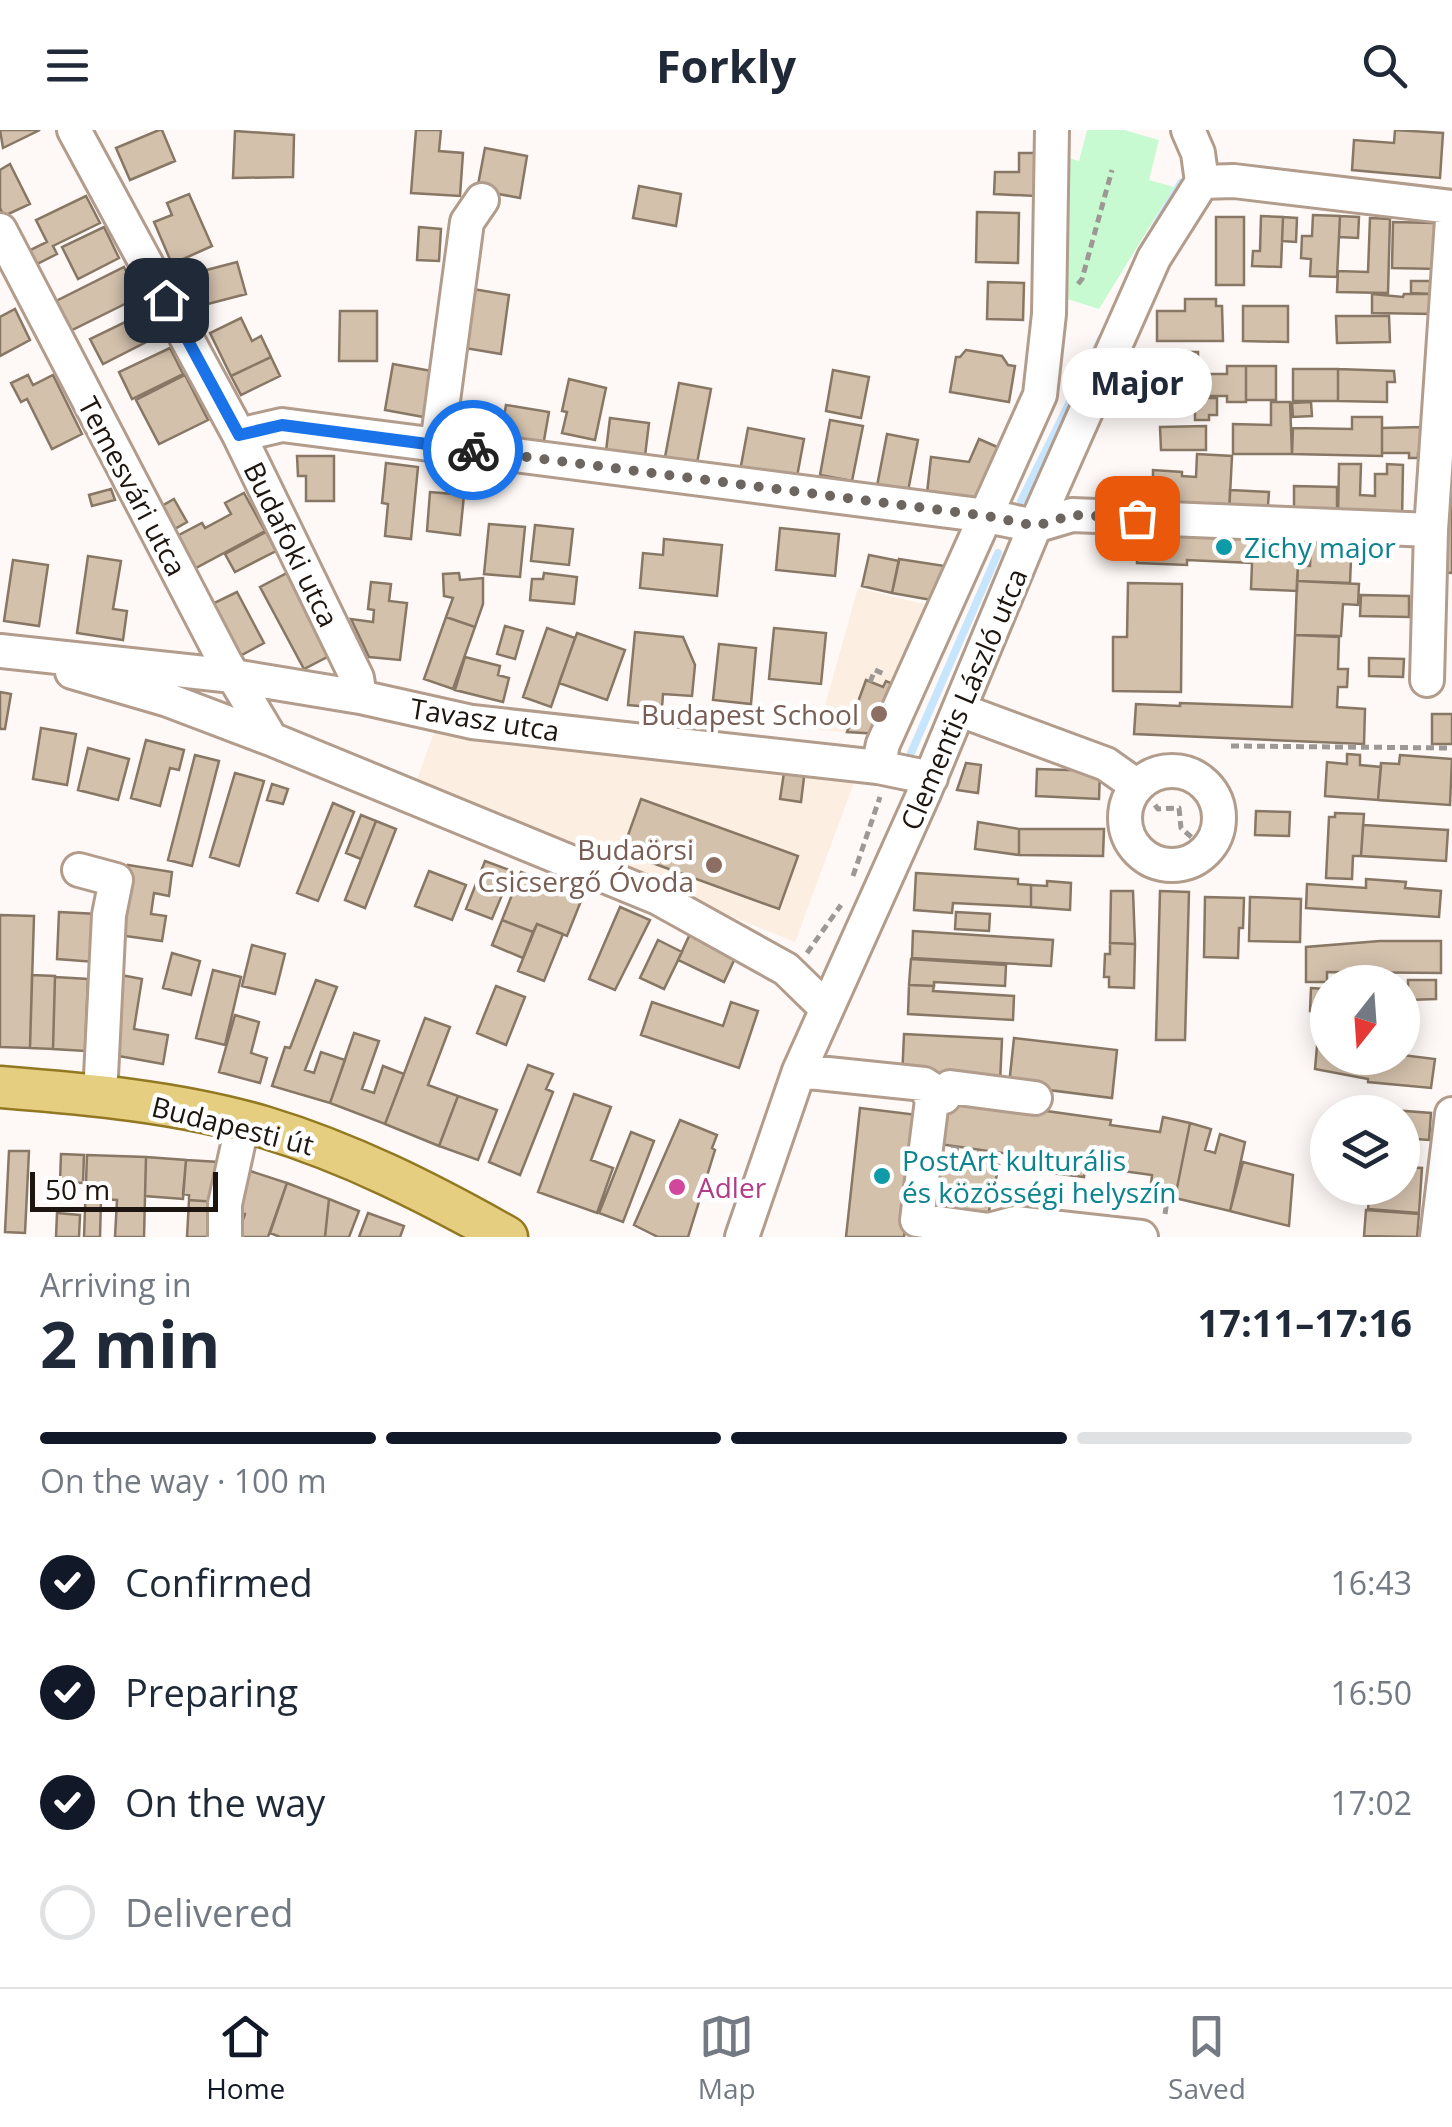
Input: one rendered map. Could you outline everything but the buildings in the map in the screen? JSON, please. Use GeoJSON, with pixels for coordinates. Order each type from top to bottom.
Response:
{"type":"FeatureCollection","features":[{"type":"Feature","properties":{"kind":"main road","name":"Budapesti út"},"geometry":{"type":"LineString","coordinates":[[0,1087],[100,1096],[242,1122],[370,1166],[506,1237]]}},
{"type":"Feature","properties":{"kind":"street","name":"Budafoki utca"},"geometry":{"type":"LineString","coordinates":[[74,130],[239,435],[357,678],[360,697]]}},
{"type":"Feature","properties":{"kind":"street","name":"Clementis László utca"},"geometry":{"type":"LineString","coordinates":[[878,767],[883,744],[1040,395],[1049,307],[1052,130]]}},
{"type":"Feature","properties":{"kind":"street"},"geometry":{"type":"LineString","coordinates":[[1188,130],[1198,153],[1202,182],[1234,181],[1452,207]]}},
{"type":"Feature","properties":{"kind":"street","name":"Clementis László utca"},"geometry":{"type":"LineString","coordinates":[[745,1233],[769,1151],[826,1008],[960,710],[1154,258],[1202,182]]}},
{"type":"Feature","properties":{"kind":"street"},"geometry":{"type":"LineString","coordinates":[[436,445],[467,222],[482,200]]}},
{"type":"Feature","properties":{"kind":"street"},"geometry":{"type":"LineString","coordinates":[[1426,680],[1431,530],[1444,480],[1452,220]]}},
{"type":"Feature","properties":{"kind":"street","name":"Temesvári utca"},"geometry":{"type":"LineString","coordinates":[[0,230],[233,676],[271,739]]}},
{"type":"Feature","properties":{"kind":"street"},"geometry":{"type":"LineString","coordinates":[[239,435],[282,425],[987,516],[1036,526],[1072,515],[1431,530]]}},
{"type":"Feature","properties":{"kind":"street","name":"Tavasz utca"},"geometry":{"type":"LineString","coordinates":[[0,651],[233,676],[360,697],[472,722],[878,767],[930,778]]}},
{"type":"Feature","properties":{"kind":"street","name":"Tavasz utca"},"geometry":{"type":"LineString","coordinates":[[40,657],[78,676],[168,700],[271,739],[658,898],[786,968],[826,1008]]}},
{"type":"Feature","properties":{"kind":"street"},"geometry":{"type":"LineString","coordinates":[[960,710],[1106,764],[1137,786]]}},
{"type":"Feature","properties":{"kind":"street"},"geometry":{"type":"LineString","coordinates":[[1176,770],[1203,781],[1216,797],[1220,821],[1207,851],[1193,861],[1169,866],[1154,862],[1135,848],[1126,828],[1126,806],[1137,786],[1155,774],[1176,770]]}},
{"type":"Feature","properties":{"kind":"street"},"geometry":{"type":"LineString","coordinates":[[78,870],[116,880],[109,915],[100,1096]]}},
{"type":"Feature","properties":{"kind":"street"},"geometry":{"type":"LineString","coordinates":[[799,1071],[924,1084],[944,1097],[950,1087],[1035,1098]]}},
{"type":"Feature","properties":{"kind":"street"},"geometry":{"type":"LineString","coordinates":[[924,1084],[932,1100],[917,1220],[989,1230],[1014,1223],[1141,1237]]}},
{"type":"Feature","properties":{"kind":"street"},"geometry":{"type":"LineString","coordinates":[[1437,1237],[1452,1114]]}},
{"type":"Feature","properties":{"kind":"street"},"geometry":{"type":"LineString","coordinates":[[224,1237],[225,1204],[242,1122]]}},
{"type":"Feature","properties":{"kind":"path"},"geometry":{"type":"LineString","coordinates":[[1049,307],[1066,298],[1082,280],[1112,170]]}},
{"type":"Feature","properties":{"kind":"path"},"geometry":{"type":"LineString","coordinates":[[1231,746],[1452,748]]}},
{"type":"Feature","properties":{"kind":"path"},"geometry":{"type":"LineString","coordinates":[[852,879],[887,776],[878,767]]}},
{"type":"Feature","properties":{"kind":"path"},"geometry":{"type":"LineString","coordinates":[[1137,786],[1158,809],[1180,808],[1181,828],[1207,851]]}},
{"type":"Feature","properties":{"kind":"path"},"geometry":{"type":"LineString","coordinates":[[786,968],[799,964],[846,896]]}},
{"type":"Feature","properties":{"kind":"path"},"geometry":{"type":"LineString","coordinates":[[938,1146],[1001,1158]]}},
{"type":"Feature","properties":{"kind":"path"},"geometry":{"type":"LineString","coordinates":[[1165,1214],[1167,1201]]}},
{"type":"Feature","properties":{"kind":"shaded area"},"geometry":{"type":"Polygon","coordinates":[[[858,588],[936,607],[880,734],[818,730],[858,588]]]}},
{"type":"Feature","properties":{"kind":"shaded area","name":"Budaörsi Csicsergő Óvoda"},"geometry":{"type":"Polygon","coordinates":[[[436,727],[858,772],[795,942],[414,788],[436,727]]]}},
{"type":"Feature","properties":{"kind":"green space"},"geometry":{"type":"Polygon","coordinates":[[[1087,130],[1124,130],[1159,140],[1149,180],[1174,187],[1099,309],[1061,297],[1065,157],[1079,161],[1087,130]]]}},
{"type":"Feature","properties":{"kind":"waterway"},"geometry":{"type":"LineString","coordinates":[[1155,227],[1181,183]]}},
{"type":"Feature","properties":{"kind":"waterway"},"geometry":{"type":"LineString","coordinates":[[1021,501],[1101,339]]}},
{"type":"Feature","properties":{"kind":"waterway"},"geometry":{"type":"LineString","coordinates":[[911,753],[998,553]]}},
{"type":"Feature","properties":{"kind":"way so far"},"geometry":{"type":"LineString","coordinates":[[473,450],[987,516],[1036,526],[1072,515],[1137,518]]}},
{"type":"Feature","properties":{"kind":"place","name":"Major"},"geometry":{"type":"Point","coordinates":[1137,518]}},
{"type":"Feature","properties":{"kind":"place","name":"Zichy major"},"geometry":{"type":"Point","coordinates":[1224,547]}},
{"type":"Feature","properties":{"kind":"place","name":"Budapest School"},"geometry":{"type":"Point","coordinates":[879,714]}},
{"type":"Feature","properties":{"kind":"place","name":"Budaörsi Csicsergő Óvoda"},"geometry":{"type":"Point","coordinates":[714,865]}},
{"type":"Feature","properties":{"kind":"place","name":"PostArt kulturális és közösségi helyszín"},"geometry":{"type":"Point","coordinates":[882,1176]}},
{"type":"Feature","properties":{"kind":"place","name":"Adler"},"geometry":{"type":"Point","coordinates":[677,1187]}},
{"type":"Feature","properties":{"kind":"route"},"geometry":{"type":"LineString","coordinates":[[166,300],[239,435],[282,425],[473,450]]}}]}
